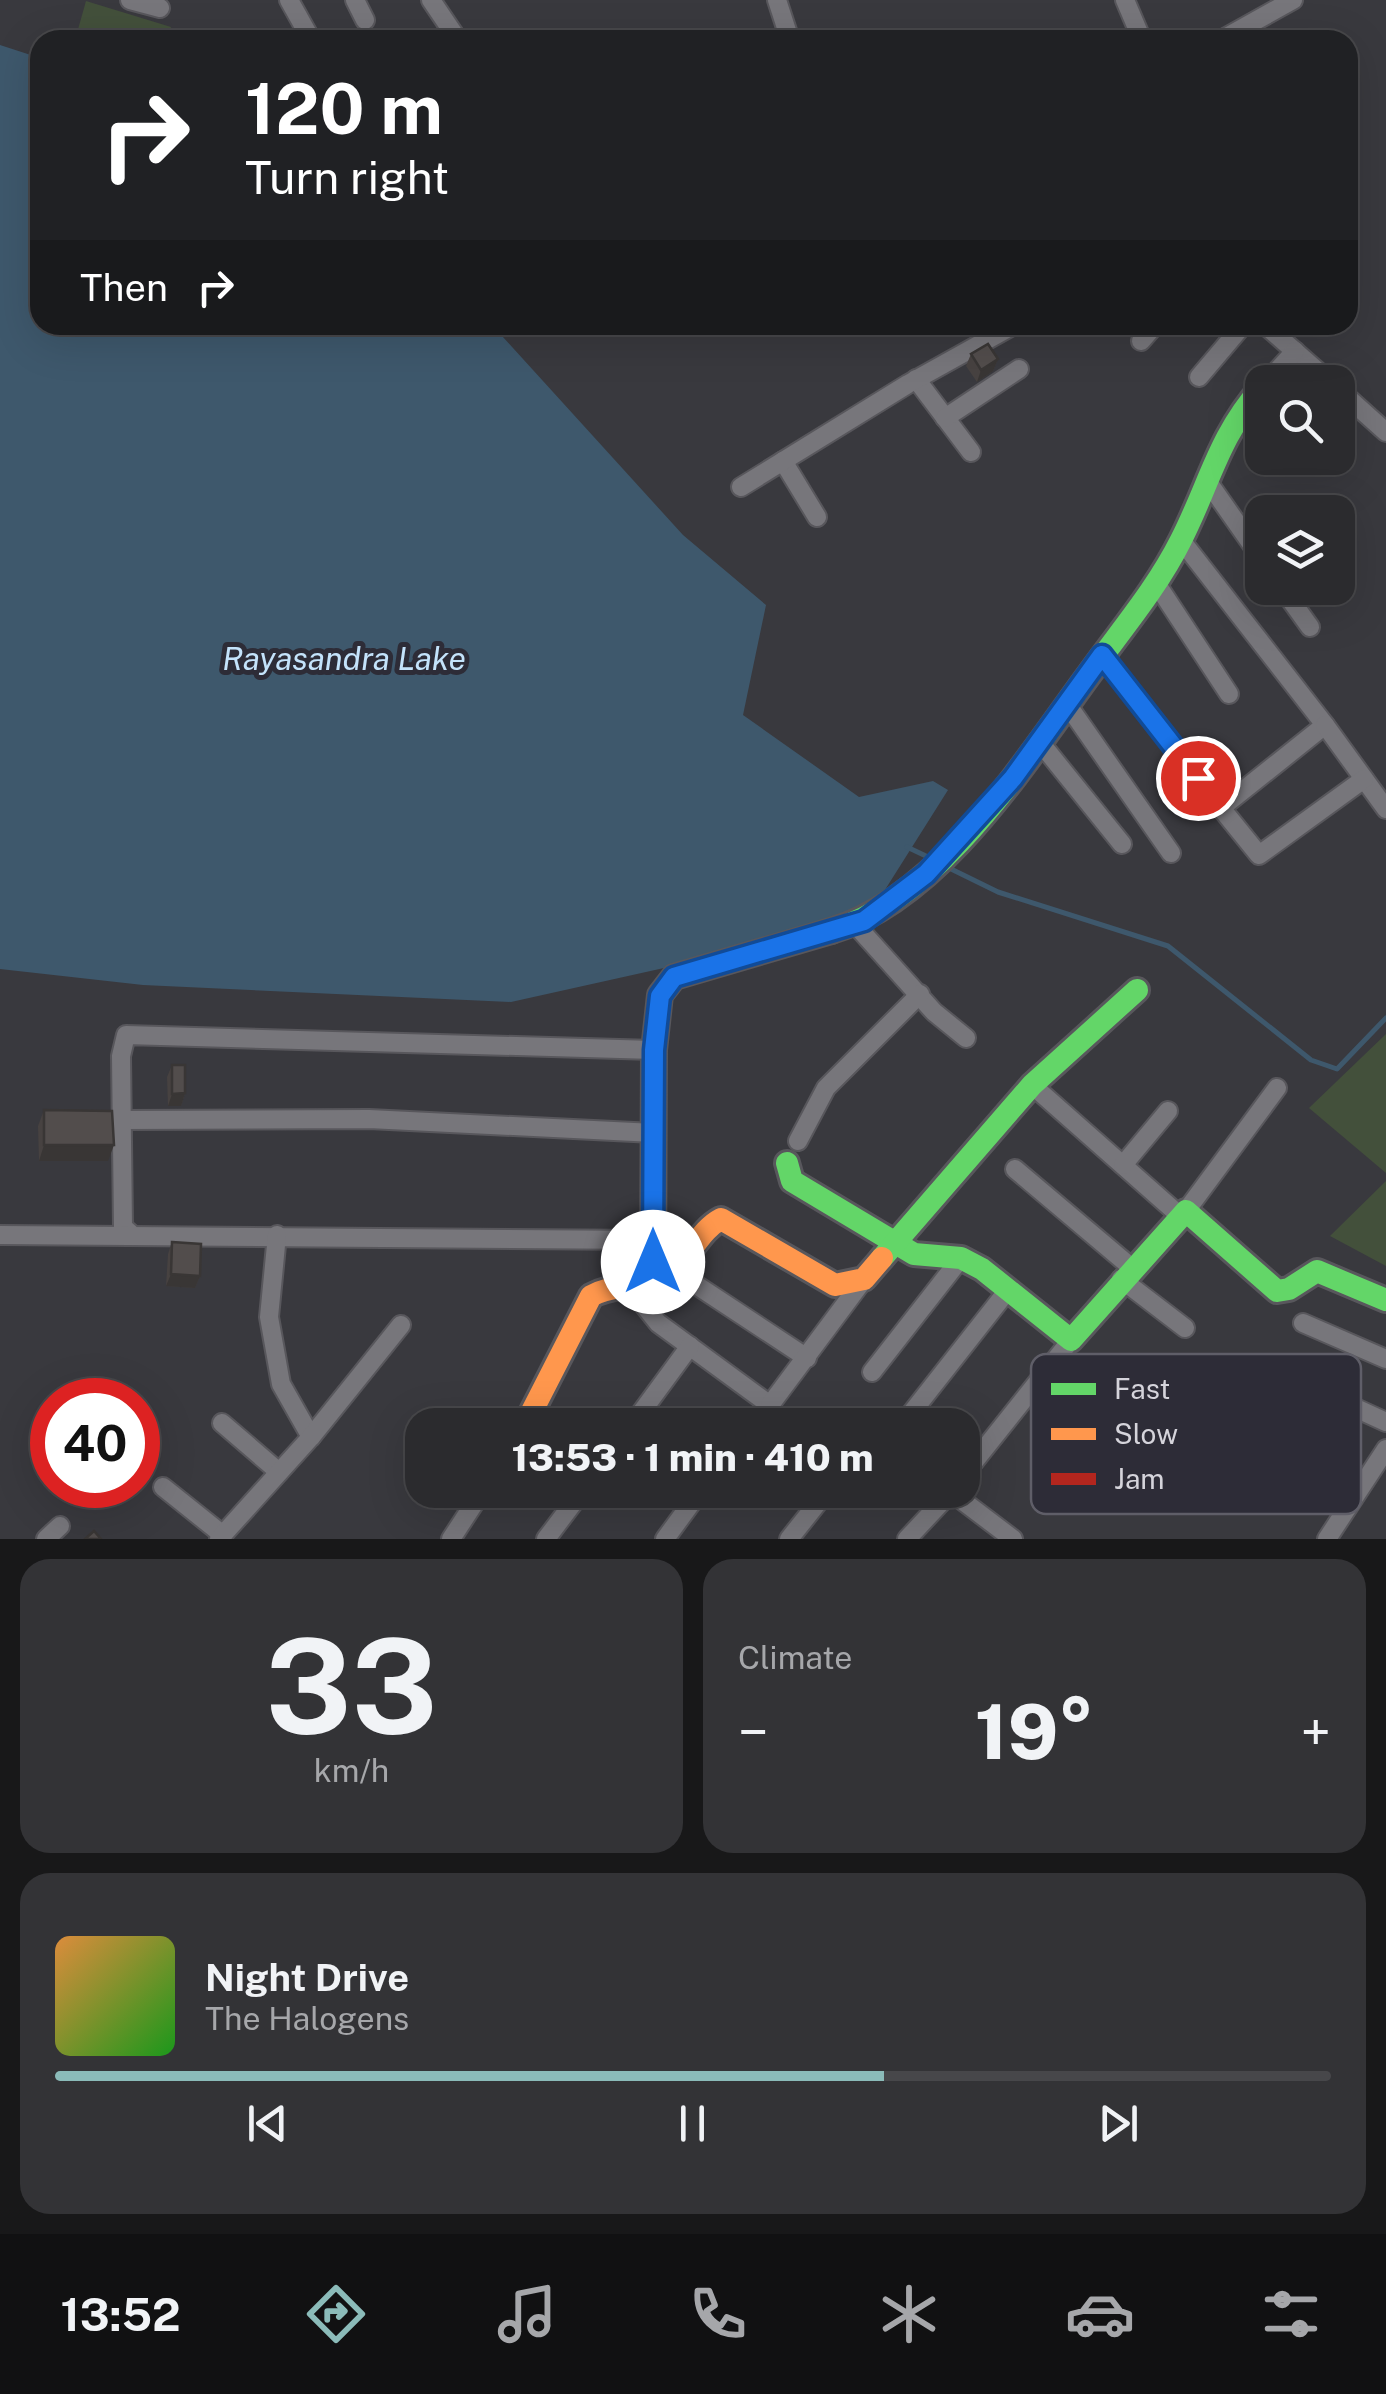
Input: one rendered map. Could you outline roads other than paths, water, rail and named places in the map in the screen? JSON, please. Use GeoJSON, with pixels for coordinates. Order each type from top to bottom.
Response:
{"type":"FeatureCollection","features":[{"type":"Feature","properties":{"kind":"street"},"geometry":{"type":"LineString","coordinates":[[130,0],[160,8]]}},
{"type":"Feature","properties":{"kind":"street"},"geometry":{"type":"LineString","coordinates":[[289,0],[306,30]]}},
{"type":"Feature","properties":{"kind":"street"},"geometry":{"type":"LineString","coordinates":[[354,0],[366,20]]}},
{"type":"Feature","properties":{"kind":"street"},"geometry":{"type":"LineString","coordinates":[[431,0],[451,30]]}},
{"type":"Feature","properties":{"kind":"street"},"geometry":{"type":"LineString","coordinates":[[778,0],[787,30]]}},
{"type":"Feature","properties":{"kind":"street"},"geometry":{"type":"LineString","coordinates":[[1125,0],[1138,30]]}},
{"type":"Feature","properties":{"kind":"street"},"geometry":{"type":"LineString","coordinates":[[1239,30],[1294,0]]}},
{"type":"Feature","properties":{"kind":"street"},"geometry":{"type":"LineString","coordinates":[[741,487],[996,335]]}},
{"type":"Feature","properties":{"kind":"street"},"geometry":{"type":"LineString","coordinates":[[1141,340],[1146,335]]}},
{"type":"Feature","properties":{"kind":"street"},"geometry":{"type":"LineString","coordinates":[[1199,377],[1235,335]]}},
{"type":"Feature","properties":{"kind":"street"},"geometry":{"type":"LineString","coordinates":[[1276,335],[1310,365]]}},
{"type":"Feature","properties":{"kind":"street"},"geometry":{"type":"LineString","coordinates":[[1283,365],[1295,352]]}},
{"type":"Feature","properties":{"kind":"street"},"geometry":{"type":"LineString","coordinates":[[945,418],[1019,370]]}},
{"type":"Feature","properties":{"kind":"street"},"geometry":{"type":"LineString","coordinates":[[916,380],[971,452]]}},
{"type":"Feature","properties":{"kind":"street"},"geometry":{"type":"LineString","coordinates":[[1355,404],[1386,432]]}},
{"type":"Feature","properties":{"kind":"street"},"geometry":{"type":"LineString","coordinates":[[807,1358],[662,1276],[653,1240],[654,1050],[660,996],[674,977],[864,921],[926,874],[1039,742],[1156,583],[1182,540],[1232,420],[1245,406]]}},
{"type":"Feature","properties":{"kind":"street"},"geometry":{"type":"LineString","coordinates":[[783,461],[817,517]]}},
{"type":"Feature","properties":{"kind":"street"},"geometry":{"type":"LineString","coordinates":[[1208,482],[1245,535]]}},
{"type":"Feature","properties":{"kind":"street"},"geometry":{"type":"LineString","coordinates":[[1182,540],[1386,809]]}},
{"type":"Feature","properties":{"kind":"street"},"geometry":{"type":"LineString","coordinates":[[1156,583],[1230,694]]}},
{"type":"Feature","properties":{"kind":"street"},"geometry":{"type":"LineString","coordinates":[[1295,605],[1310,626]]}},
{"type":"Feature","properties":{"kind":"street"},"geometry":{"type":"LineString","coordinates":[[1102,655],[1259,855],[1364,779]]}},
{"type":"Feature","properties":{"kind":"street"},"geometry":{"type":"LineString","coordinates":[[1066,704],[1171,853]]}},
{"type":"Feature","properties":{"kind":"street"},"geometry":{"type":"LineString","coordinates":[[1221,808],[1325,725]]}},
{"type":"Feature","properties":{"kind":"street"},"geometry":{"type":"LineString","coordinates":[[1039,742],[1122,844]]}},
{"type":"Feature","properties":{"kind":"street"},"geometry":{"type":"LineString","coordinates":[[854,922],[966,1038]]}},
{"type":"Feature","properties":{"kind":"street"},"geometry":{"type":"LineString","coordinates":[[767,1408],[893,1243],[1032,1085],[1137,990]]}},
{"type":"Feature","properties":{"kind":"street"},"geometry":{"type":"LineString","coordinates":[[798,1142],[826,1088],[920,994]]}},
{"type":"Feature","properties":{"kind":"street"},"geometry":{"type":"LineString","coordinates":[[130,1233],[124,1227],[121,1056],[126,1035],[654,1050]]}},
{"type":"Feature","properties":{"kind":"street"},"geometry":{"type":"LineString","coordinates":[[1032,1085],[1123,1166],[1277,1291],[1289,1290],[1317,1270],[1386,1300]]}},
{"type":"Feature","properties":{"kind":"street"},"geometry":{"type":"LineString","coordinates":[[1059,1354],[1182,1212],[1276,1088]]}},
{"type":"Feature","properties":{"kind":"street"},"geometry":{"type":"LineString","coordinates":[[1123,1166],[1168,1111]]}},
{"type":"Feature","properties":{"kind":"street"},"geometry":{"type":"LineString","coordinates":[[122,1120],[369,1119],[654,1133]]}},
{"type":"Feature","properties":{"kind":"street"},"geometry":{"type":"LineString","coordinates":[[786,1163],[792,1181],[914,1254],[961,1258],[1070,1340]]}},
{"type":"Feature","properties":{"kind":"street"},"geometry":{"type":"LineString","coordinates":[[1014,1168],[1185,1328]]}},
{"type":"Feature","properties":{"kind":"street"},"geometry":{"type":"LineString","coordinates":[[534,1408],[591,1296],[608,1286],[630,1288],[662,1276],[694,1251],[706,1228],[721,1219],[835,1285],[864,1279]]}},
{"type":"Feature","properties":{"kind":"street"},"geometry":{"type":"LineString","coordinates":[[0,1235],[653,1240]]}},
{"type":"Feature","properties":{"kind":"street"},"geometry":{"type":"LineString","coordinates":[[277,1235],[269,1317],[281,1384],[311,1437]]}},
{"type":"Feature","properties":{"kind":"street"},"geometry":{"type":"LineString","coordinates":[[872,1372],[961,1258]]}},
{"type":"Feature","properties":{"kind":"street"},"geometry":{"type":"LineString","coordinates":[[630,1288],[658,1323],[770,1405]]}},
{"type":"Feature","properties":{"kind":"street"},"geometry":{"type":"LineString","coordinates":[[915,1408],[1008,1290]]}},
{"type":"Feature","properties":{"kind":"street"},"geometry":{"type":"LineString","coordinates":[[1302,1323],[1386,1359]]}},
{"type":"Feature","properties":{"kind":"street"},"geometry":{"type":"LineString","coordinates":[[164,1487],[221,1537],[311,1437],[400,1325]]}},
{"type":"Feature","properties":{"kind":"street"},"geometry":{"type":"LineString","coordinates":[[644,1408],[690,1346]]}},
{"type":"Feature","properties":{"kind":"street"},"geometry":{"type":"LineString","coordinates":[[980,1453],[1031,1389]]}},
{"type":"Feature","properties":{"kind":"street"},"geometry":{"type":"LineString","coordinates":[[1361,1411],[1386,1422]]}},
{"type":"Feature","properties":{"kind":"street"},"geometry":{"type":"LineString","coordinates":[[222,1423],[280,1472]]}},
{"type":"Feature","properties":{"kind":"street"},"geometry":{"type":"LineString","coordinates":[[1361,1487],[1386,1448]]}},
{"type":"Feature","properties":{"kind":"street"},"geometry":{"type":"LineString","coordinates":[[451,1539],[471,1508]]}},
{"type":"Feature","properties":{"kind":"street"},"geometry":{"type":"LineString","coordinates":[[546,1539],[569,1508]]}},
{"type":"Feature","properties":{"kind":"street"},"geometry":{"type":"LineString","coordinates":[[665,1539],[688,1508]]}},
{"type":"Feature","properties":{"kind":"street"},"geometry":{"type":"LineString","coordinates":[[788,1539],[813,1508]]}},
{"type":"Feature","properties":{"kind":"street"},"geometry":{"type":"LineString","coordinates":[[908,1539],[932,1508]]}},
{"type":"Feature","properties":{"kind":"street"},"geometry":{"type":"LineString","coordinates":[[977,1508],[1013,1539]]}},
{"type":"Feature","properties":{"kind":"street"},"geometry":{"type":"LineString","coordinates":[[1327,1539],[1343,1514]]}},
{"type":"Feature","properties":{"kind":"water","name":"Rayasandra Lake"},"geometry":{"type":"Polygon","coordinates":[[[0,45],[30,55],[30,335],[501,335],[683,535],[766,605],[743,715],[859,797],[933,781],[948,790],[883,893],[830,931],[511,1002],[143,985],[0,969],[0,45]]]}},
{"type":"Feature","properties":{"kind":"waterway"},"geometry":{"type":"LineString","coordinates":[[907,847],[928,857]]}},
{"type":"Feature","properties":{"kind":"waterway"},"geometry":{"type":"LineString","coordinates":[[947,867],[998,892],[1168,946],[1311,1060],[1337,1069],[1386,1018]]}}]}
